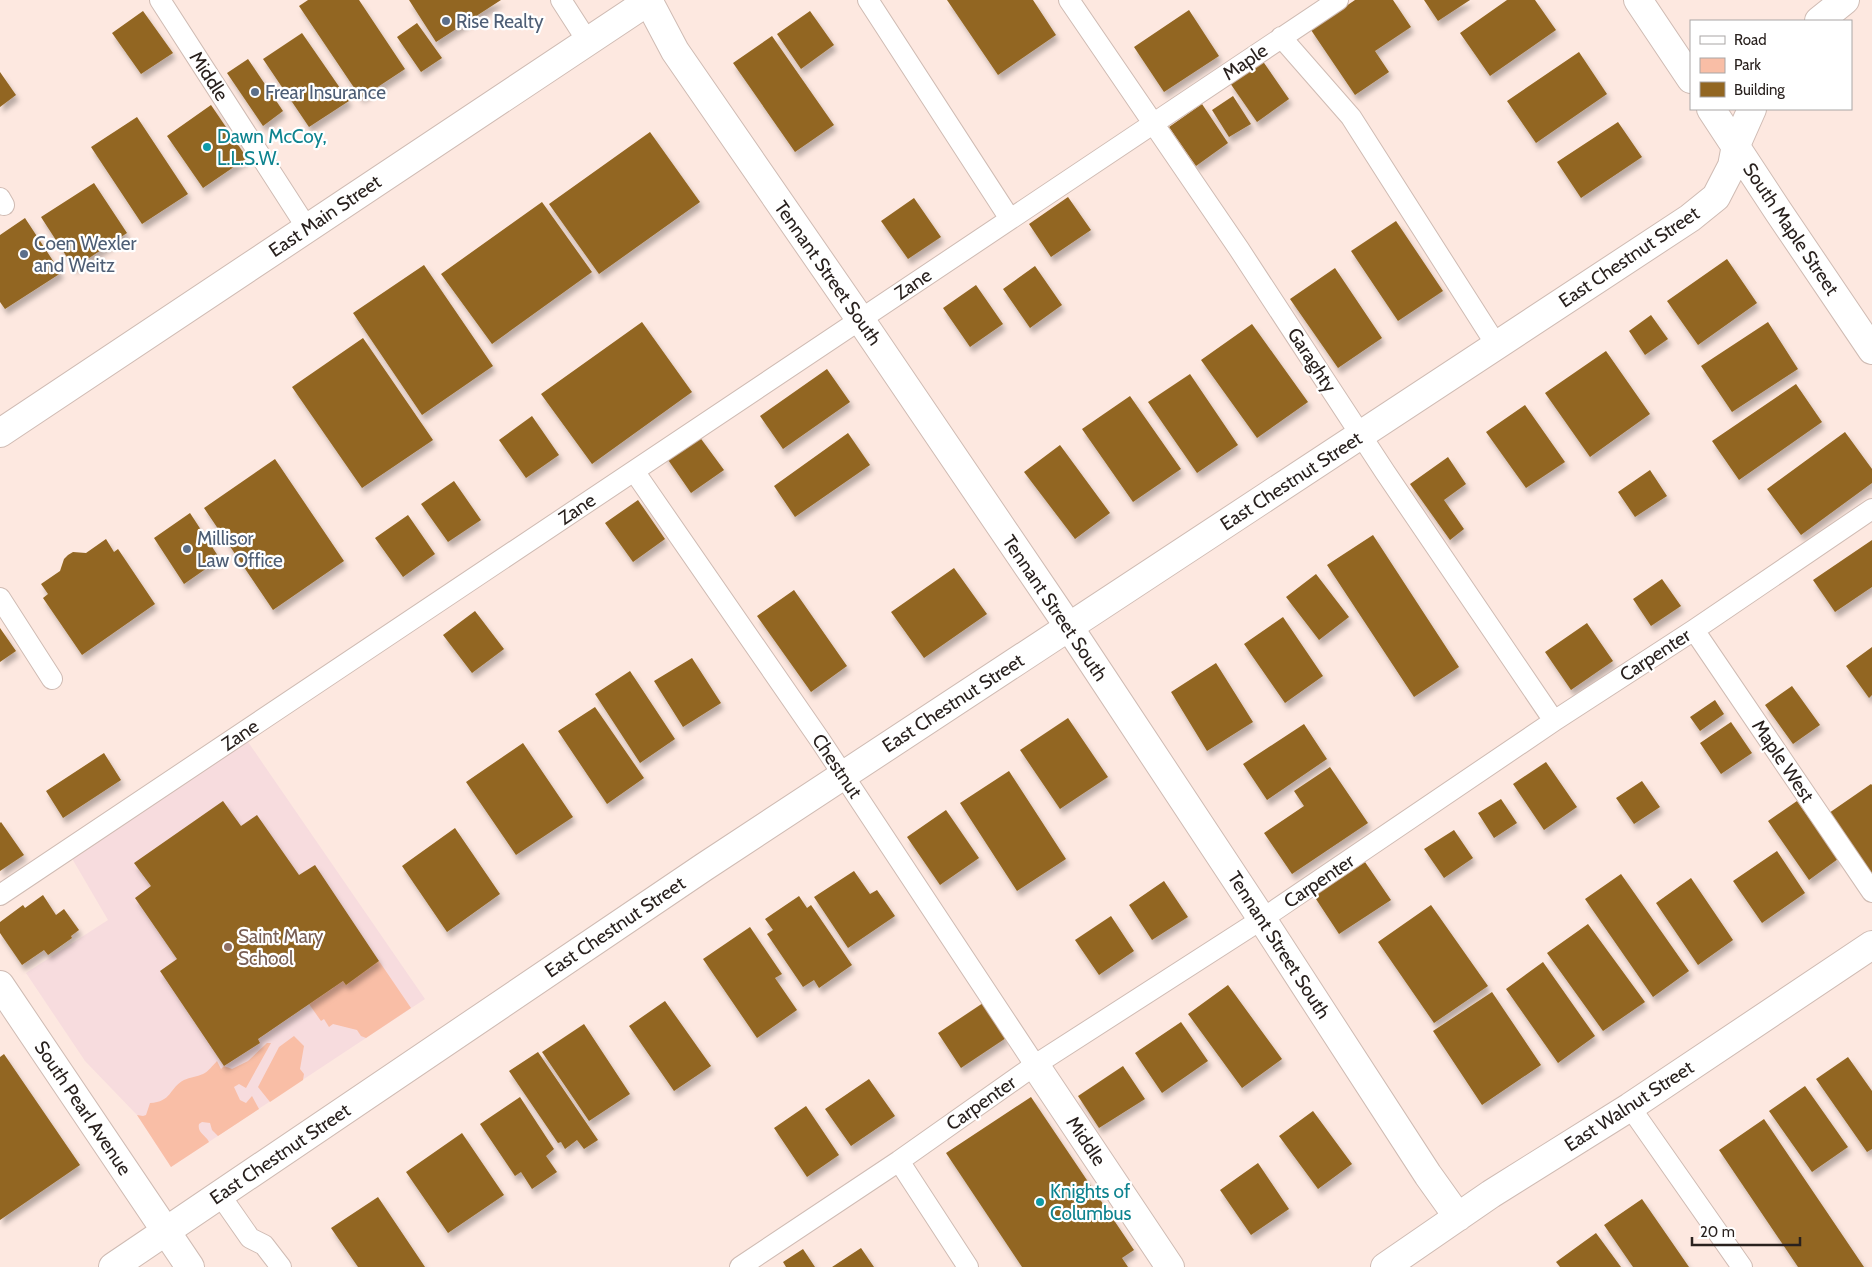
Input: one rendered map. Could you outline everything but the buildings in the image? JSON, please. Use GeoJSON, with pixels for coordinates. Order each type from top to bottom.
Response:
{"type":"FeatureCollection","features":[{"type":"Feature","properties":{"kind":"street","name":"East Main Street"},"geometry":{"type":"LineString","coordinates":[[0,434],[649,0]]}},
{"type":"Feature","properties":{"kind":"street","name":"Tennant Street South"},"geometry":{"type":"LineString","coordinates":[[649,0],[675,51],[1069,627],[1428,1175],[1458,1217]]}},
{"type":"Feature","properties":{"kind":"street"},"geometry":{"type":"LineString","coordinates":[[1638,0],[1690,78]]}},
{"type":"Feature","properties":{"kind":"street"},"geometry":{"type":"LineString","coordinates":[[1819,20],[1845,0]]}},
{"type":"Feature","properties":{"kind":"street","name":"South Maple Street"},"geometry":{"type":"LineString","coordinates":[[1712,110],[1872,350]]}},
{"type":"Feature","properties":{"kind":"street","name":"East Chestnut Street"},"geometry":{"type":"LineString","coordinates":[[113,1267],[695,873],[1690,218],[1716,197],[1732,166],[1736,145],[1752,110]]}},
{"type":"Feature","properties":{"kind":"street","name":"East Walnut Street"},"geometry":{"type":"LineString","coordinates":[[1385,1267],[1458,1217],[1630,1107],[1872,945]]}},
{"type":"Feature","properties":{"kind":"street","name":"South Pearl Avenue"},"geometry":{"type":"LineString","coordinates":[[0,985],[190,1267]]}},
{"type":"Feature","properties":{"kind":"street","name":"Middle"},"geometry":{"type":"LineString","coordinates":[[1035,1065],[1170,1267]]}},
{"type":"Feature","properties":{"kind":"lane","name":"Middle"},"geometry":{"type":"LineString","coordinates":[[160,0],[307,228]]}},
{"type":"Feature","properties":{"kind":"lane"},"geometry":{"type":"LineString","coordinates":[[561,0],[588,42]]}},
{"type":"Feature","properties":{"kind":"lane"},"geometry":{"type":"LineString","coordinates":[[868,0],[1010,219]]}},
{"type":"Feature","properties":{"kind":"lane","name":"Garaghty"},"geometry":{"type":"LineString","coordinates":[[1069,0],[1239,249],[1361,435],[1554,721]]}},
{"type":"Feature","properties":{"kind":"lane","name":"Maple"},"geometry":{"type":"LineString","coordinates":[[1153,124],[1338,0]]}},
{"type":"Feature","properties":{"kind":"lane"},"geometry":{"type":"LineString","coordinates":[[1281,38],[1351,117],[1497,346]]}},
{"type":"Feature","properties":{"kind":"lane","name":"Zane"},"geometry":{"type":"LineString","coordinates":[[0,895],[1153,124]]}},
{"type":"Feature","properties":{"kind":"lane","name":"Chestnut"},"geometry":{"type":"LineString","coordinates":[[634,471],[843,775],[1035,1065]]}},
{"type":"Feature","properties":{"kind":"lane","name":"Carpenter"},"geometry":{"type":"LineString","coordinates":[[740,1267],[899,1161],[1035,1065],[1262,919],[1872,509]]}},
{"type":"Feature","properties":{"kind":"lane"},"geometry":{"type":"LineString","coordinates":[[0,598],[52,679]]}},
{"type":"Feature","properties":{"kind":"lane","name":"Maple West"},"geometry":{"type":"LineString","coordinates":[[1694,630],[1872,892]]}},
{"type":"Feature","properties":{"kind":"lane"},"geometry":{"type":"LineString","coordinates":[[1630,1107],[1742,1267]]}},
{"type":"Feature","properties":{"kind":"lane"},"geometry":{"type":"LineString","coordinates":[[899,1161],[968,1267]]}},
{"type":"Feature","properties":{"kind":"lane"},"geometry":{"type":"LineString","coordinates":[[220,1195],[250,1238],[264,1244],[281,1267]]}},
{"type":"Feature","properties":{"kind":"shaded area","name":"Saint Mary School"},"geometry":{"type":"Polygon","coordinates":[[[246,739],[425,999],[171,1167],[137,1115],[85,1061],[26,973],[108,920],[70,855],[246,739]]]}},
{"type":"Feature","properties":{"kind":"green space"},"geometry":{"type":"Polygon","coordinates":[[[379,961],[411,1008],[366,1038],[361,1036],[357,1030],[333,1024],[329,1027],[324,1019],[321,1021],[309,1004],[343,981],[346,984],[379,961]]]}},
{"type":"Feature","properties":{"kind":"green space"},"geometry":{"type":"Polygon","coordinates":[[[294,1036],[304,1046],[300,1069],[304,1074],[303,1080],[270,1102],[258,1087],[279,1047],[294,1036]]]}},
{"type":"Feature","properties":{"kind":"green space"},"geometry":{"type":"Polygon","coordinates":[[[267,1043],[271,1043],[246,1088],[239,1084],[234,1087],[240,1100],[246,1103],[252,1096],[259,1109],[218,1136],[212,1130],[210,1123],[202,1122],[199,1124],[199,1130],[209,1142],[171,1167],[137,1115],[146,1115],[150,1103],[162,1100],[179,1083],[205,1073],[217,1061],[221,1069],[224,1066],[232,1069],[248,1061],[267,1043]]]}},
{"type":"Feature","properties":{"kind":"place","name":"Rise Realty"},"geometry":{"type":"Point","coordinates":[446,21]}},
{"type":"Feature","properties":{"kind":"place","name":"Frear Insurance"},"geometry":{"type":"Point","coordinates":[255,92]}},
{"type":"Feature","properties":{"kind":"place","name":"Dawn McCoy, L.L.S.W."},"geometry":{"type":"Point","coordinates":[207,147]}},
{"type":"Feature","properties":{"kind":"place","name":"Coen Wexler and Weitz"},"geometry":{"type":"Point","coordinates":[24,254]}},
{"type":"Feature","properties":{"kind":"place","name":"Millisor Law Office"},"geometry":{"type":"Point","coordinates":[187,549]}},
{"type":"Feature","properties":{"kind":"place","name":"Saint Mary School"},"geometry":{"type":"Point","coordinates":[228,947]}},
{"type":"Feature","properties":{"kind":"place","name":"Knights of Columbus"},"geometry":{"type":"Point","coordinates":[1040,1202]}}]}
